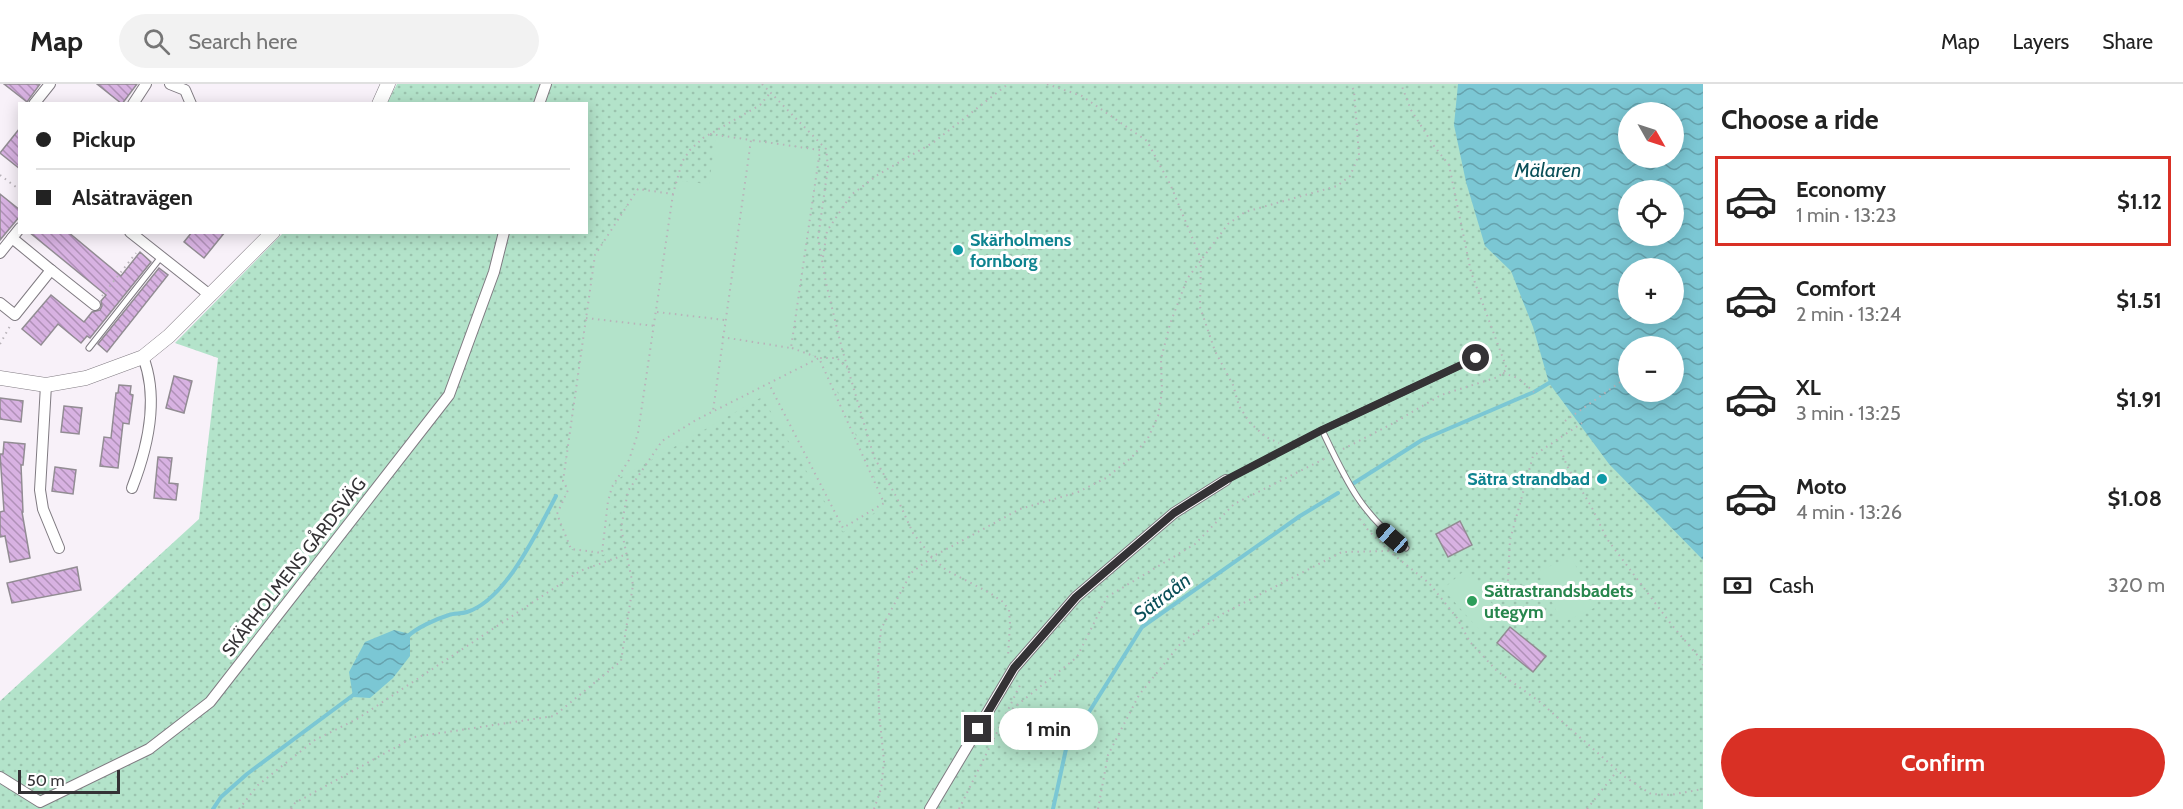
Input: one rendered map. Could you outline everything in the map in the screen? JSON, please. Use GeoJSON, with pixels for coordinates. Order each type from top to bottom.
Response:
{"type":"FeatureCollection","features":[{"type":"Feature","properties":{"kind":"street"},"geometry":{"type":"LineString","coordinates":[[36,102],[50,84]]}},
{"type":"Feature","properties":{"kind":"street"},"geometry":{"type":"LineString","coordinates":[[134,102],[146,84]]}},
{"type":"Feature","properties":{"kind":"street"},"geometry":{"type":"LineString","coordinates":[[170,84],[185,90],[190,102]]}},
{"type":"Feature","properties":{"kind":"street"},"geometry":{"type":"LineString","coordinates":[[380,102],[388,84]]}},
{"type":"Feature","properties":{"kind":"street"},"geometry":{"type":"LineString","coordinates":[[540,102],[546,84]]}},
{"type":"Feature","properties":{"kind":"street"},"geometry":{"type":"LineString","coordinates":[[0,253],[18,230]]}},
{"type":"Feature","properties":{"kind":"street"},"geometry":{"type":"LineString","coordinates":[[133,234],[211,296]]}},
{"type":"Feature","properties":{"kind":"street"},"geometry":{"type":"LineString","coordinates":[[0,378],[46,385],[86,378],[143,357],[211,296],[271,234]]}},
{"type":"Feature","properties":{"kind":"street","name":"SKÄRHOLMENS GÅRDSVÄG"},"geometry":{"type":"LineString","coordinates":[[0,777],[40,802],[149,749],[210,702],[449,395],[494,272],[504,234]]}},
{"type":"Feature","properties":{"kind":"street"},"geometry":{"type":"LineString","coordinates":[[12,238],[95,305]]}},
{"type":"Feature","properties":{"kind":"street"},"geometry":{"type":"LineString","coordinates":[[0,303],[15,315],[51,270]]}},
{"type":"Feature","properties":{"kind":"street"},"geometry":{"type":"LineString","coordinates":[[132,488],[143,461],[152,396],[149,373],[143,357]]}},
{"type":"Feature","properties":{"kind":"street"},"geometry":{"type":"LineString","coordinates":[[46,385],[40,490],[43,509],[59,548]]}},
{"type":"Feature","properties":{"kind":"street"},"geometry":{"type":"LineString","coordinates":[[930,809],[1014,668],[1076,597],[1174,513],[1226,480]]}},
{"type":"Feature","properties":{"kind":"lane"},"geometry":{"type":"LineString","coordinates":[[89,348],[161,257]]}},
{"type":"Feature","properties":{"kind":"lane"},"geometry":{"type":"LineString","coordinates":[[1226,480],[1322,430],[1476,358]]}},
{"type":"Feature","properties":{"kind":"lane"},"geometry":{"type":"LineString","coordinates":[[1322,430],[1330,455],[1348,486],[1377,525],[1406,548]]}},
{"type":"Feature","properties":{"kind":"path"},"geometry":{"type":"LineString","coordinates":[[762,84],[826,149],[828,167],[818,238],[842,350],[874,457],[913,533],[932,557],[946,570],[990,593],[1009,610],[1008,661],[1023,678],[958,809]]}},
{"type":"Feature","properties":{"kind":"path"},"geometry":{"type":"LineString","coordinates":[[822,260],[827,231],[850,195],[879,174],[934,142],[1008,84]]}},
{"type":"Feature","properties":{"kind":"path"},"geometry":{"type":"LineString","coordinates":[[1047,84],[1082,96],[1147,141],[1172,186],[1201,259],[1200,307],[1215,351],[1233,386],[1239,406],[1250,423],[1266,437],[1279,442],[1286,449]]}},
{"type":"Feature","properties":{"kind":"path"},"geometry":{"type":"LineString","coordinates":[[874,809],[881,789],[884,761],[879,712],[878,662],[881,629],[911,573],[932,557],[1020,509],[1078,492],[1106,478],[1132,457],[1148,438],[1158,416],[1162,392],[1161,359],[1170,324],[1187,279],[1228,224],[1245,212],[1337,186],[1350,176],[1359,155],[1354,91],[1351,84]]}},
{"type":"Feature","properties":{"kind":"path"},"geometry":{"type":"LineString","coordinates":[[1006,714],[1077,657],[1107,597],[1196,544],[1234,504],[1390,425],[1441,395],[1498,376],[1507,369],[1471,272],[1449,165],[1411,110],[1401,84]]}},
{"type":"Feature","properties":{"kind":"path"},"geometry":{"type":"LineString","coordinates":[[673,194],[638,189],[594,255],[563,481],[568,490],[557,514],[571,549],[602,554],[608,501],[612,487],[628,460],[639,433],[673,194],[682,162],[690,150],[710,134],[760,105],[771,92]]}},
{"type":"Feature","properties":{"kind":"path"},"geometry":{"type":"LineString","coordinates":[[710,134],[820,150],[791,348]]}},
{"type":"Feature","properties":{"kind":"path"},"geometry":{"type":"LineString","coordinates":[[714,411],[724,320],[751,140]]}},
{"type":"Feature","properties":{"kind":"path"},"geometry":{"type":"LineString","coordinates":[[0,175],[18,188]]}},
{"type":"Feature","properties":{"kind":"path"},"geometry":{"type":"LineString","coordinates":[[95,305],[144,243]]}},
{"type":"Feature","properties":{"kind":"path"},"geometry":{"type":"LineString","coordinates":[[657,312],[724,320]]}},
{"type":"Feature","properties":{"kind":"path"},"geometry":{"type":"LineString","coordinates":[[0,344],[15,315]]}},
{"type":"Feature","properties":{"kind":"path"},"geometry":{"type":"LineString","coordinates":[[585,318],[655,326]]}},
{"type":"Feature","properties":{"kind":"path"},"geometry":{"type":"LineString","coordinates":[[722,337],[791,348],[819,358],[837,358],[850,373]]}},
{"type":"Feature","properties":{"kind":"path"},"geometry":{"type":"LineString","coordinates":[[291,809],[295,803],[414,738],[554,716],[621,661],[633,585],[621,528],[628,491],[662,441],[714,411],[819,358]]}},
{"type":"Feature","properties":{"kind":"path"},"geometry":{"type":"LineString","coordinates":[[769,384],[843,528],[884,503],[819,358]]}},
{"type":"Feature","properties":{"kind":"path"},"geometry":{"type":"LineString","coordinates":[[1503,373],[1518,378],[1534,392]]}},
{"type":"Feature","properties":{"kind":"path"},"geometry":{"type":"LineString","coordinates":[[1565,421],[1618,384]]}},
{"type":"Feature","properties":{"kind":"path"},"geometry":{"type":"LineString","coordinates":[[1507,599],[1510,540],[1533,456],[1582,423]]}},
{"type":"Feature","properties":{"kind":"path"},"geometry":{"type":"LineString","coordinates":[[1561,450],[1567,466],[1591,506],[1607,539],[1703,665]]}},
{"type":"Feature","properties":{"kind":"path"},"geometry":{"type":"LineString","coordinates":[[1356,513],[1368,530],[1389,551],[1428,583],[1456,618],[1470,642],[1497,671],[1540,702],[1617,771],[1652,794],[1670,795],[1703,789]]}},
{"type":"Feature","properties":{"kind":"path"},"geometry":{"type":"LineString","coordinates":[[1098,809],[1108,755],[1139,694],[1181,643],[1224,613],[1342,552],[1389,551]]}},
{"type":"Feature","properties":{"kind":"path"},"geometry":{"type":"LineString","coordinates":[[239,809],[258,785],[315,740],[357,719],[580,571],[627,554]]}},
{"type":"Feature","properties":{"kind":"path"},"geometry":{"type":"LineString","coordinates":[[1587,809],[1617,771]]}},
{"type":"Feature","properties":{"kind":"green space"},"geometry":{"type":"Polygon","coordinates":[[[397,84],[1703,84],[1703,809],[0,809],[0,701],[199,519],[218,358],[175,343],[282,234],[588,234],[588,102],[388,102],[397,84]]]}},
{"type":"Feature","properties":{"kind":"green space"},"geometry":{"type":"Polygon","coordinates":[[[716,135],[820,150],[791,347],[819,358],[822,356],[886,506],[843,532],[762,397],[616,480],[604,555],[571,549],[557,514],[568,490],[563,481],[595,255],[638,189],[673,194],[677,181],[709,184],[716,135]]]}},
{"type":"Feature","properties":{"kind":"green space"},"geometry":{"type":"Polygon","coordinates":[[[1571,556],[1596,607],[1562,623],[1538,572],[1571,556]]]}},
{"type":"Feature","properties":{"kind":"green space","name":"Sätrastrandsbadets utegym"},"geometry":{"type":"Polygon","coordinates":[[[1464,571],[1501,614],[1481,632],[1443,589],[1464,571]]]}},
{"type":"Feature","properties":{"kind":"water","name":"Mälaren"},"geometry":{"type":"Polygon","coordinates":[[[1458,84],[1703,84],[1703,560],[1609,464],[1549,383],[1533,327],[1511,271],[1485,246],[1466,182],[1454,125],[1458,84]]]}},
{"type":"Feature","properties":{"kind":"water"},"geometry":{"type":"Polygon","coordinates":[[[394,630],[410,634],[410,656],[393,678],[370,698],[353,697],[349,672],[365,642],[394,630]]]}},
{"type":"Feature","properties":{"kind":"building"},"geometry":{"type":"Polygon","coordinates":[[[4,84],[40,84],[27,102],[4,84]]]}},
{"type":"Feature","properties":{"kind":"building"},"geometry":{"type":"Polygon","coordinates":[[[97,84],[137,84],[124,102],[120,102],[97,84]]]}},
{"type":"Feature","properties":{"kind":"building"},"geometry":{"type":"Polygon","coordinates":[[[18,130],[18,167],[0,153],[18,130]]]}},
{"type":"Feature","properties":{"kind":"building"},"geometry":{"type":"Polygon","coordinates":[[[0,194],[18,208],[18,218],[0,240],[0,194]]]}},
{"type":"Feature","properties":{"kind":"building"},"geometry":{"type":"Polygon","coordinates":[[[31,234],[70,234],[121,276],[140,252],[151,262],[90,338],[87,336],[81,343],[58,324],[41,345],[22,329],[51,295],[84,322],[92,312],[100,310],[101,301],[106,295],[31,234]]]}},
{"type":"Feature","properties":{"kind":"building"},"geometry":{"type":"Polygon","coordinates":[[[190,234],[223,234],[204,258],[184,242],[190,234]]]}},
{"type":"Feature","properties":{"kind":"building"},"geometry":{"type":"Polygon","coordinates":[[[159,268],[168,275],[107,352],[98,344],[159,268]]]}},
{"type":"Feature","properties":{"kind":"building"},"geometry":{"type":"Polygon","coordinates":[[[174,376],[192,381],[184,413],[166,408],[174,376]]]}},
{"type":"Feature","properties":{"kind":"building"},"geometry":{"type":"Polygon","coordinates":[[[119,385],[131,386],[130,394],[133,395],[129,424],[123,423],[118,468],[100,466],[104,437],[111,438],[119,385]]]}},
{"type":"Feature","properties":{"kind":"building"},"geometry":{"type":"Polygon","coordinates":[[[0,398],[23,401],[21,422],[0,419],[0,398]]]}},
{"type":"Feature","properties":{"kind":"building"},"geometry":{"type":"Polygon","coordinates":[[[64,406],[82,408],[79,434],[61,432],[64,406]]]}},
{"type":"Feature","properties":{"kind":"building"},"geometry":{"type":"Polygon","coordinates":[[[4,442],[25,444],[23,465],[21,465],[22,512],[30,558],[10,562],[5,536],[0,537],[0,512],[4,511],[0,454],[3,454],[4,442]]]}},
{"type":"Feature","properties":{"kind":"building"},"geometry":{"type":"Polygon","coordinates":[[[158,457],[172,458],[169,483],[178,484],[176,500],[154,498],[158,457]]]}},
{"type":"Feature","properties":{"kind":"building"},"geometry":{"type":"Polygon","coordinates":[[[55,467],[76,470],[73,494],[52,491],[55,467]]]}},
{"type":"Feature","properties":{"kind":"building"},"geometry":{"type":"Polygon","coordinates":[[[1460,521],[1472,545],[1448,557],[1436,534],[1460,521]]]}},
{"type":"Feature","properties":{"kind":"building"},"geometry":{"type":"Polygon","coordinates":[[[77,567],[81,590],[12,603],[7,583],[77,567]]]}},
{"type":"Feature","properties":{"kind":"building"},"geometry":{"type":"Polygon","coordinates":[[[1510,627],[1546,656],[1533,672],[1497,643],[1510,627]]]}},
{"type":"Feature","properties":{"kind":"waterway","name":"Sätraån"},"geometry":{"type":"LineString","coordinates":[[1354,483],[1422,440],[1534,392],[1549,383]]}},
{"type":"Feature","properties":{"kind":"waterway","name":"Sätraån"},"geometry":{"type":"LineString","coordinates":[[1053,809],[1066,749],[1142,627],[1300,516],[1338,493]]}},
{"type":"Feature","properties":{"kind":"waterway"},"geometry":{"type":"LineString","coordinates":[[407,637],[432,621],[451,614],[467,612],[495,594],[519,562],[556,496]]}},
{"type":"Feature","properties":{"kind":"waterway"},"geometry":{"type":"LineString","coordinates":[[213,809],[221,797],[247,774],[356,693]]}},
{"type":"Feature","properties":{"kind":"place","name":"Skärholmens fornborg"},"geometry":{"type":"Point","coordinates":[958,250]}},
{"type":"Feature","properties":{"kind":"place","name":"Sätra strandbad"},"geometry":{"type":"Point","coordinates":[1602,479]}},
{"type":"Feature","properties":{"kind":"place","name":"Sätrastrandsbadets utegym"},"geometry":{"type":"Point","coordinates":[1472,601]}},
{"type":"Feature","properties":{"kind":"route"},"geometry":{"type":"LineString","coordinates":[[978,729],[1014,668],[1076,597],[1174,513],[1226,480],[1322,430],[1476,358]]}}]}
